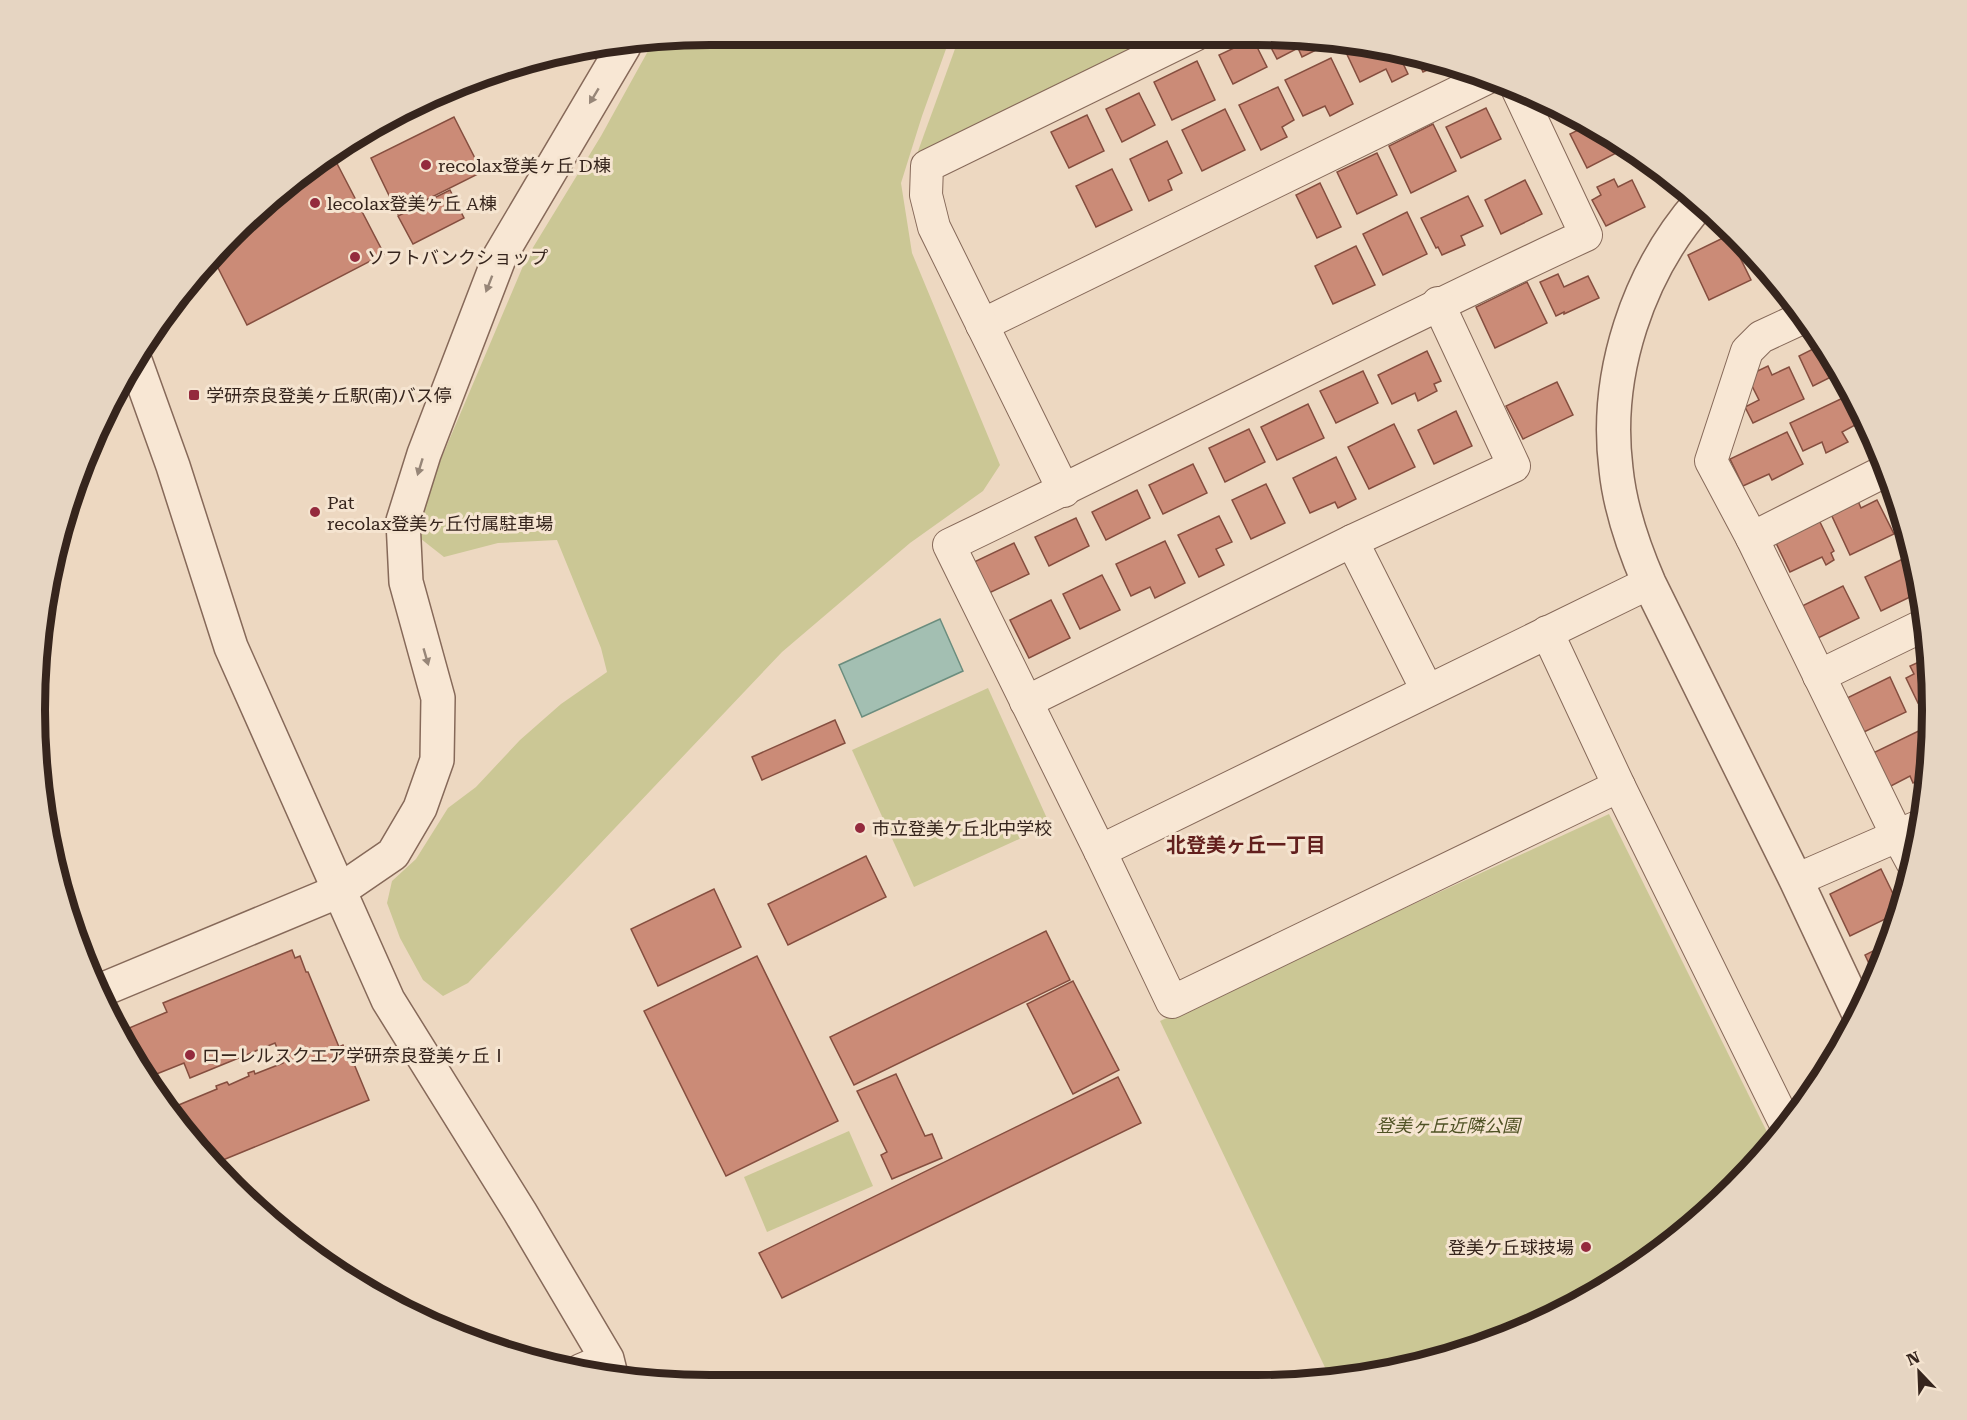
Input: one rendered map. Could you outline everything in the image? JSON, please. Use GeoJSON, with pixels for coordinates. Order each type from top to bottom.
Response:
{"type":"FeatureCollection","features":[{"type":"Feature","properties":{"kind":"street"},"geometry":{"type":"LineString","coordinates":[[1064,491],[934,227],[926,195],[927,166],[1172,45]]}},
{"type":"Feature","properties":{"kind":"street"},"geometry":{"type":"LineString","coordinates":[[107,988],[339,891],[393,854],[420,808],[437,760],[438,698],[406,582],[403,521],[424,454],[500,256],[621,51]]}},
{"type":"Feature","properties":{"kind":"street"},"geometry":{"type":"LineString","coordinates":[[982,325],[1478,83]]}},
{"type":"Feature","properties":{"kind":"street"},"geometry":{"type":"LineString","coordinates":[[1523,102],[1586,234],[1438,303],[950,546],[1172,1002],[1619,786]]}},
{"type":"Feature","properties":{"kind":"street"},"geometry":{"type":"LineString","coordinates":[[1694,210],[1671,240],[1652,273],[1636,310],[1624,348],[1616,388],[1614,428],[1615,468],[1622,508],[1630,537],[1649,583],[1796,880],[1854,1003]]}},
{"type":"Feature","properties":{"kind":"street"},"geometry":{"type":"LineString","coordinates":[[1026,702],[1352,541],[1514,466],[1438,303]]}},
{"type":"Feature","properties":{"kind":"street"},"geometry":{"type":"LineString","coordinates":[[1796,320],[1761,337],[1747,351],[1711,461],[1752,538],[1819,676],[1909,840]]}},
{"type":"Feature","properties":{"kind":"street"},"geometry":{"type":"LineString","coordinates":[[138,370],[173,466],[231,647],[388,1000],[520,1212],[598,1365]]}},
{"type":"Feature","properties":{"kind":"street"},"geometry":{"type":"LineString","coordinates":[[1752,538],[1878,474]]}},
{"type":"Feature","properties":{"kind":"street"},"geometry":{"type":"LineString","coordinates":[[1352,541],[1427,690]]}},
{"type":"Feature","properties":{"kind":"street"},"geometry":{"type":"LineString","coordinates":[[1100,851],[1649,583]]}},
{"type":"Feature","properties":{"kind":"street"},"geometry":{"type":"LineString","coordinates":[[1819,676],[1917,629]]}},
{"type":"Feature","properties":{"kind":"street"},"geometry":{"type":"LineString","coordinates":[[1547,632],[1619,786],[1783,1118]]}},
{"type":"Feature","properties":{"kind":"street"},"geometry":{"type":"LineString","coordinates":[[1796,880],[1908,843]]}},
{"type":"Feature","properties":{"kind":"green space"},"geometry":{"type":"Polygon","coordinates":[[[710,45],[947,45],[901,183],[912,253],[1000,465],[983,491],[910,543],[782,652],[468,983],[443,996],[423,980],[400,938],[387,903],[392,881],[416,859],[448,808],[476,787],[520,740],[561,704],[607,672],[601,648],[557,540],[498,543],[444,557],[416,535],[430,485],[526,259],[601,136],[650,48],[710,45]]]}},
{"type":"Feature","properties":{"kind":"green space"},"geometry":{"type":"Polygon","coordinates":[[[956,45],[1141,45],[917,154],[956,45]]]}},
{"type":"Feature","properties":{"kind":"green space"},"geometry":{"type":"Polygon","coordinates":[[[988,688],[1050,825],[914,887],[852,750],[988,688]]]}},
{"type":"Feature","properties":{"kind":"green space","name":"登美ヶ丘近隣公園"},"geometry":{"type":"Polygon","coordinates":[[[1609,814],[1768,1135],[1727,1180],[1662,1238],[1589,1286],[1551,1306],[1471,1340],[1387,1362],[1327,1371],[1160,1021],[1609,814]]]}},
{"type":"Feature","properties":{"kind":"green space"},"geometry":{"type":"Polygon","coordinates":[[[849,1131],[873,1186],[767,1232],[744,1177],[849,1131]]]}},
{"type":"Feature","properties":{"kind":"shaded area"},"geometry":{"type":"Polygon","coordinates":[[[940,619],[963,671],[862,717],[839,665],[940,619]]]}},
{"type":"Feature","properties":{"kind":"building"},"geometry":{"type":"Polygon","coordinates":[[[1240,45],[1256,45],[1267,67],[1233,84],[1219,55],[1240,45]]]}},
{"type":"Feature","properties":{"kind":"building"},"geometry":{"type":"Polygon","coordinates":[[[1270,45],[1320,48],[1302,57],[1298,48],[1277,59],[1270,45]]]}},
{"type":"Feature","properties":{"kind":"building"},"geometry":{"type":"Polygon","coordinates":[[[1346,51],[1402,62],[1408,74],[1392,82],[1386,69],[1360,82],[1346,51]]]}},
{"type":"Feature","properties":{"kind":"building"},"geometry":{"type":"Polygon","coordinates":[[[1331,58],[1353,104],[1330,116],[1325,106],[1303,116],[1285,80],[1331,58]]]}},
{"type":"Feature","properties":{"kind":"building"},"geometry":{"type":"Polygon","coordinates":[[[1197,61],[1215,100],[1172,120],[1154,82],[1197,61]]]}},
{"type":"Feature","properties":{"kind":"building"},"geometry":{"type":"Polygon","coordinates":[[[1420,66],[1431,68],[1423,72],[1420,66]]]}},
{"type":"Feature","properties":{"kind":"building"},"geometry":{"type":"Polygon","coordinates":[[[1278,87],[1294,120],[1282,127],[1287,137],[1261,150],[1239,105],[1278,87]]]}},
{"type":"Feature","properties":{"kind":"building"},"geometry":{"type":"Polygon","coordinates":[[[1139,93],[1155,125],[1122,142],[1106,109],[1139,93]]]}},
{"type":"Feature","properties":{"kind":"building"},"geometry":{"type":"Polygon","coordinates":[[[1486,108],[1501,139],[1461,158],[1446,127],[1486,108]]]}},
{"type":"Feature","properties":{"kind":"building"},"geometry":{"type":"Polygon","coordinates":[[[1225,109],[1245,150],[1202,171],[1182,130],[1225,109]]]}},
{"type":"Feature","properties":{"kind":"building"},"geometry":{"type":"Polygon","coordinates":[[[1087,115],[1104,151],[1069,168],[1051,132],[1087,115]]]}},
{"type":"Feature","properties":{"kind":"building","name":"recolax登美ヶ丘 D棟"},"geometry":{"type":"Polygon","coordinates":[[[454,117],[482,172],[398,214],[371,158],[454,117]]]}},
{"type":"Feature","properties":{"kind":"building"},"geometry":{"type":"Polygon","coordinates":[[[1433,124],[1456,171],[1411,193],[1389,146],[1433,124]]]}},
{"type":"Feature","properties":{"kind":"building"},"geometry":{"type":"Polygon","coordinates":[[[1580,129],[1618,152],[1587,168],[1570,134],[1580,129]]]}},
{"type":"Feature","properties":{"kind":"building"},"geometry":{"type":"Polygon","coordinates":[[[1167,141],[1182,173],[1168,180],[1172,190],[1149,201],[1130,159],[1167,141]]]}},
{"type":"Feature","properties":{"kind":"building"},"geometry":{"type":"Polygon","coordinates":[[[1377,153],[1397,195],[1357,214],[1337,172],[1377,153]]]}},
{"type":"Feature","properties":{"kind":"building","name":"lecolax登美ヶ丘 A棟"},"geometry":{"type":"Polygon","coordinates":[[[336,161],[384,254],[247,325],[217,265],[272,210],[305,182],[336,161]]]}},
{"type":"Feature","properties":{"kind":"building"},"geometry":{"type":"Polygon","coordinates":[[[1112,169],[1132,210],[1096,227],[1076,186],[1112,169]]]}},
{"type":"Feature","properties":{"kind":"building"},"geometry":{"type":"Polygon","coordinates":[[[1614,179],[1618,187],[1632,180],[1645,207],[1606,226],[1592,200],[1601,195],[1597,187],[1614,179]]]}},
{"type":"Feature","properties":{"kind":"building"},"geometry":{"type":"Polygon","coordinates":[[[1525,180],[1542,214],[1501,234],[1485,200],[1525,180]]]}},
{"type":"Feature","properties":{"kind":"building"},"geometry":{"type":"Polygon","coordinates":[[[1320,183],[1341,227],[1317,238],[1296,195],[1320,183]]]}},
{"type":"Feature","properties":{"kind":"building"},"geometry":{"type":"Polygon","coordinates":[[[450,190],[464,218],[413,244],[398,216],[450,190]]]}},
{"type":"Feature","properties":{"kind":"building"},"geometry":{"type":"Polygon","coordinates":[[[1468,196],[1483,226],[1461,236],[1465,245],[1442,255],[1421,218],[1468,196]]]}},
{"type":"Feature","properties":{"kind":"building"},"geometry":{"type":"Polygon","coordinates":[[[1407,212],[1427,254],[1383,275],[1363,234],[1407,212]]]}},
{"type":"Feature","properties":{"kind":"building"},"geometry":{"type":"Polygon","coordinates":[[[1724,237],[1736,250],[1751,280],[1709,300],[1688,255],[1724,237]]]}},
{"type":"Feature","properties":{"kind":"building"},"geometry":{"type":"Polygon","coordinates":[[[1356,246],[1375,285],[1333,304],[1315,266],[1356,246]]]}},
{"type":"Feature","properties":{"kind":"building"},"geometry":{"type":"Polygon","coordinates":[[[1558,274],[1564,287],[1588,276],[1599,298],[1556,316],[1540,282],[1558,274]]]}},
{"type":"Feature","properties":{"kind":"building"},"geometry":{"type":"Polygon","coordinates":[[[1527,282],[1547,323],[1495,348],[1476,307],[1527,282]]]}},
{"type":"Feature","properties":{"kind":"building"},"geometry":{"type":"Polygon","coordinates":[[[1815,348],[1832,376],[1813,386],[1799,356],[1815,348]]]}},
{"type":"Feature","properties":{"kind":"building"},"geometry":{"type":"Polygon","coordinates":[[[1427,351],[1441,381],[1434,384],[1437,391],[1418,401],[1415,393],[1392,404],[1378,375],[1427,351]]]}},
{"type":"Feature","properties":{"kind":"building"},"geometry":{"type":"Polygon","coordinates":[[[1768,366],[1772,375],[1789,367],[1804,399],[1753,423],[1745,407],[1759,400],[1747,376],[1768,366]]]}},
{"type":"Feature","properties":{"kind":"building"},"geometry":{"type":"Polygon","coordinates":[[[1363,371],[1378,403],[1336,423],[1320,391],[1363,371]]]}},
{"type":"Feature","properties":{"kind":"building"},"geometry":{"type":"Polygon","coordinates":[[[1557,382],[1573,415],[1523,439],[1506,406],[1557,382]]]}},
{"type":"Feature","properties":{"kind":"building"},"geometry":{"type":"Polygon","coordinates":[[[1843,398],[1857,424],[1842,432],[1848,442],[1826,453],[1822,442],[1803,451],[1790,423],[1843,398]]]}},
{"type":"Feature","properties":{"kind":"building"},"geometry":{"type":"Polygon","coordinates":[[[1308,404],[1324,438],[1277,460],[1261,427],[1308,404]]]}},
{"type":"Feature","properties":{"kind":"building"},"geometry":{"type":"Polygon","coordinates":[[[1456,411],[1472,446],[1434,464],[1418,430],[1456,411]]]}},
{"type":"Feature","properties":{"kind":"building"},"geometry":{"type":"Polygon","coordinates":[[[1394,424],[1415,467],[1369,489],[1348,447],[1394,424]]]}},
{"type":"Feature","properties":{"kind":"building"},"geometry":{"type":"Polygon","coordinates":[[[1249,429],[1265,462],[1225,482],[1209,448],[1249,429]]]}},
{"type":"Feature","properties":{"kind":"building"},"geometry":{"type":"Polygon","coordinates":[[[1787,432],[1803,464],[1772,480],[1769,474],[1743,486],[1730,459],[1787,432]]]}},
{"type":"Feature","properties":{"kind":"building"},"geometry":{"type":"Polygon","coordinates":[[[1336,457],[1356,499],[1338,508],[1335,502],[1310,513],[1293,478],[1336,457]]]}},
{"type":"Feature","properties":{"kind":"building"},"geometry":{"type":"Polygon","coordinates":[[[1193,464],[1207,493],[1163,514],[1149,485],[1193,464]]]}},
{"type":"Feature","properties":{"kind":"building"},"geometry":{"type":"Polygon","coordinates":[[[1266,484],[1285,523],[1251,539],[1232,500],[1266,484]]]}},
{"type":"Feature","properties":{"kind":"building"},"geometry":{"type":"Polygon","coordinates":[[[1137,490],[1150,518],[1106,540],[1092,512],[1137,490]]]}},
{"type":"Feature","properties":{"kind":"building"},"geometry":{"type":"Polygon","coordinates":[[[1877,500],[1894,534],[1850,555],[1831,514],[1858,501],[1861,508],[1877,500]]]}},
{"type":"Feature","properties":{"kind":"building"},"geometry":{"type":"Polygon","coordinates":[[[1219,516],[1232,542],[1216,549],[1224,565],[1199,577],[1178,535],[1219,516]]]}},
{"type":"Feature","properties":{"kind":"building"},"geometry":{"type":"Polygon","coordinates":[[[1076,518],[1089,546],[1049,566],[1035,537],[1076,518]]]}},
{"type":"Feature","properties":{"kind":"building"},"geometry":{"type":"Polygon","coordinates":[[[1819,520],[1834,551],[1831,553],[1834,560],[1826,565],[1822,557],[1790,572],[1775,541],[1819,520]]]}},
{"type":"Feature","properties":{"kind":"building"},"geometry":{"type":"Polygon","coordinates":[[[1165,541],[1185,583],[1155,598],[1150,587],[1131,596],[1116,564],[1165,541]]]}},
{"type":"Feature","properties":{"kind":"building"},"geometry":{"type":"Polygon","coordinates":[[[1014,543],[1029,574],[989,593],[974,562],[1014,543]]]}},
{"type":"Feature","properties":{"kind":"building"},"geometry":{"type":"Polygon","coordinates":[[[1904,559],[1912,596],[1881,611],[1865,577],[1904,559]]]}},
{"type":"Feature","properties":{"kind":"building"},"geometry":{"type":"Polygon","coordinates":[[[1102,575],[1120,610],[1080,629],[1063,594],[1102,575]]]}},
{"type":"Feature","properties":{"kind":"building"},"geometry":{"type":"Polygon","coordinates":[[[1843,586],[1859,618],[1818,638],[1802,606],[1843,586]]]}},
{"type":"Feature","properties":{"kind":"building"},"geometry":{"type":"Polygon","coordinates":[[[1051,600],[1070,638],[1029,658],[1010,620],[1051,600]]]}},
{"type":"Feature","properties":{"kind":"building"},"geometry":{"type":"Polygon","coordinates":[[[1920,661],[1922,701],[1918,703],[1906,678],[1914,674],[1910,666],[1920,661]]]}},
{"type":"Feature","properties":{"kind":"building"},"geometry":{"type":"Polygon","coordinates":[[[1890,677],[1906,712],[1864,732],[1847,698],[1890,677]]]}},
{"type":"Feature","properties":{"kind":"building"},"geometry":{"type":"Polygon","coordinates":[[[835,720],[845,743],[762,780],[752,757],[835,720]]]}},
{"type":"Feature","properties":{"kind":"building"},"geometry":{"type":"Polygon","coordinates":[[[1922,730],[1918,781],[1913,783],[1910,776],[1889,787],[1873,753],[1922,730]]]}},
{"type":"Feature","properties":{"kind":"building"},"geometry":{"type":"Polygon","coordinates":[[[866,856],[886,897],[788,945],[768,904],[866,856]]]}},
{"type":"Feature","properties":{"kind":"building"},"geometry":{"type":"Polygon","coordinates":[[[1881,869],[1895,897],[1889,917],[1850,936],[1830,894],[1881,869]]]}},
{"type":"Feature","properties":{"kind":"building"},"geometry":{"type":"Polygon","coordinates":[[[714,889],[741,947],[658,986],[631,929],[714,889]]]}},
{"type":"Feature","properties":{"kind":"building"},"geometry":{"type":"Polygon","coordinates":[[[1046,931],[1070,980],[854,1085],[830,1037],[1046,931]]]}},
{"type":"Feature","properties":{"kind":"building"},"geometry":{"type":"Polygon","coordinates":[[[1877,949],[1870,966],[1865,955],[1877,949]]]}},
{"type":"Feature","properties":{"kind":"building","name":"ローレルスクエア学研奈良登美ヶ丘Ⅰ"},"geometry":{"type":"Polygon","coordinates":[[[292,950],[295,958],[300,956],[308,972],[339,1047],[343,1045],[344,1048],[347,1047],[369,1100],[222,1160],[176,1106],[217,1089],[216,1086],[227,1082],[229,1085],[249,1076],[248,1073],[254,1071],[255,1074],[283,1063],[275,1043],[190,1078],[184,1063],[154,1075],[127,1029],[167,1012],[163,1003],[292,950]]]}},
{"type":"Feature","properties":{"kind":"building"},"geometry":{"type":"Polygon","coordinates":[[[757,956],[838,1121],[726,1176],[644,1011],[757,956]]]}},
{"type":"Feature","properties":{"kind":"building"},"geometry":{"type":"Polygon","coordinates":[[[1073,981],[1119,1070],[1073,1094],[1027,1004],[1073,981]]]}},
{"type":"Feature","properties":{"kind":"building"},"geometry":{"type":"Polygon","coordinates":[[[896,1074],[925,1136],[932,1134],[942,1158],[892,1179],[881,1155],[887,1152],[857,1091],[896,1074]]]}},
{"type":"Feature","properties":{"kind":"building"},"geometry":{"type":"Polygon","coordinates":[[[1118,1077],[1141,1123],[782,1298],[759,1253],[1118,1077]]]}},
{"type":"Feature","properties":{"kind":"place","name":"recolax登美ヶ丘 D棟"},"geometry":{"type":"Point","coordinates":[426,165]}},
{"type":"Feature","properties":{"kind":"place","name":"lecolax登美ヶ丘 A棟"},"geometry":{"type":"Point","coordinates":[315,203]}},
{"type":"Feature","properties":{"kind":"place","name":"ソフトバンクショップ"},"geometry":{"type":"Point","coordinates":[355,257]}},
{"type":"Feature","properties":{"kind":"place","name":"学研奈良登美ヶ丘駅(南)バス停"},"geometry":{"type":"Point","coordinates":[194,395]}},
{"type":"Feature","properties":{"kind":"place","name":"Pat recolax登美ヶ丘付属駐車場"},"geometry":{"type":"Point","coordinates":[315,512]}},
{"type":"Feature","properties":{"kind":"place","name":"市立登美ケ丘北中学校"},"geometry":{"type":"Point","coordinates":[860,828]}},
{"type":"Feature","properties":{"kind":"place","name":"ローレルスクエア学研奈良登美ヶ丘Ⅰ"},"geometry":{"type":"Point","coordinates":[190,1055]}},
{"type":"Feature","properties":{"kind":"place","name":"登美ケ丘球技場"},"geometry":{"type":"Point","coordinates":[1586,1247]}},
{"type":"Feature","properties":{"kind":"district","name":"北登美ヶ丘一丁目"},"geometry":{"type":"Point","coordinates":[1246,845]}}]}
